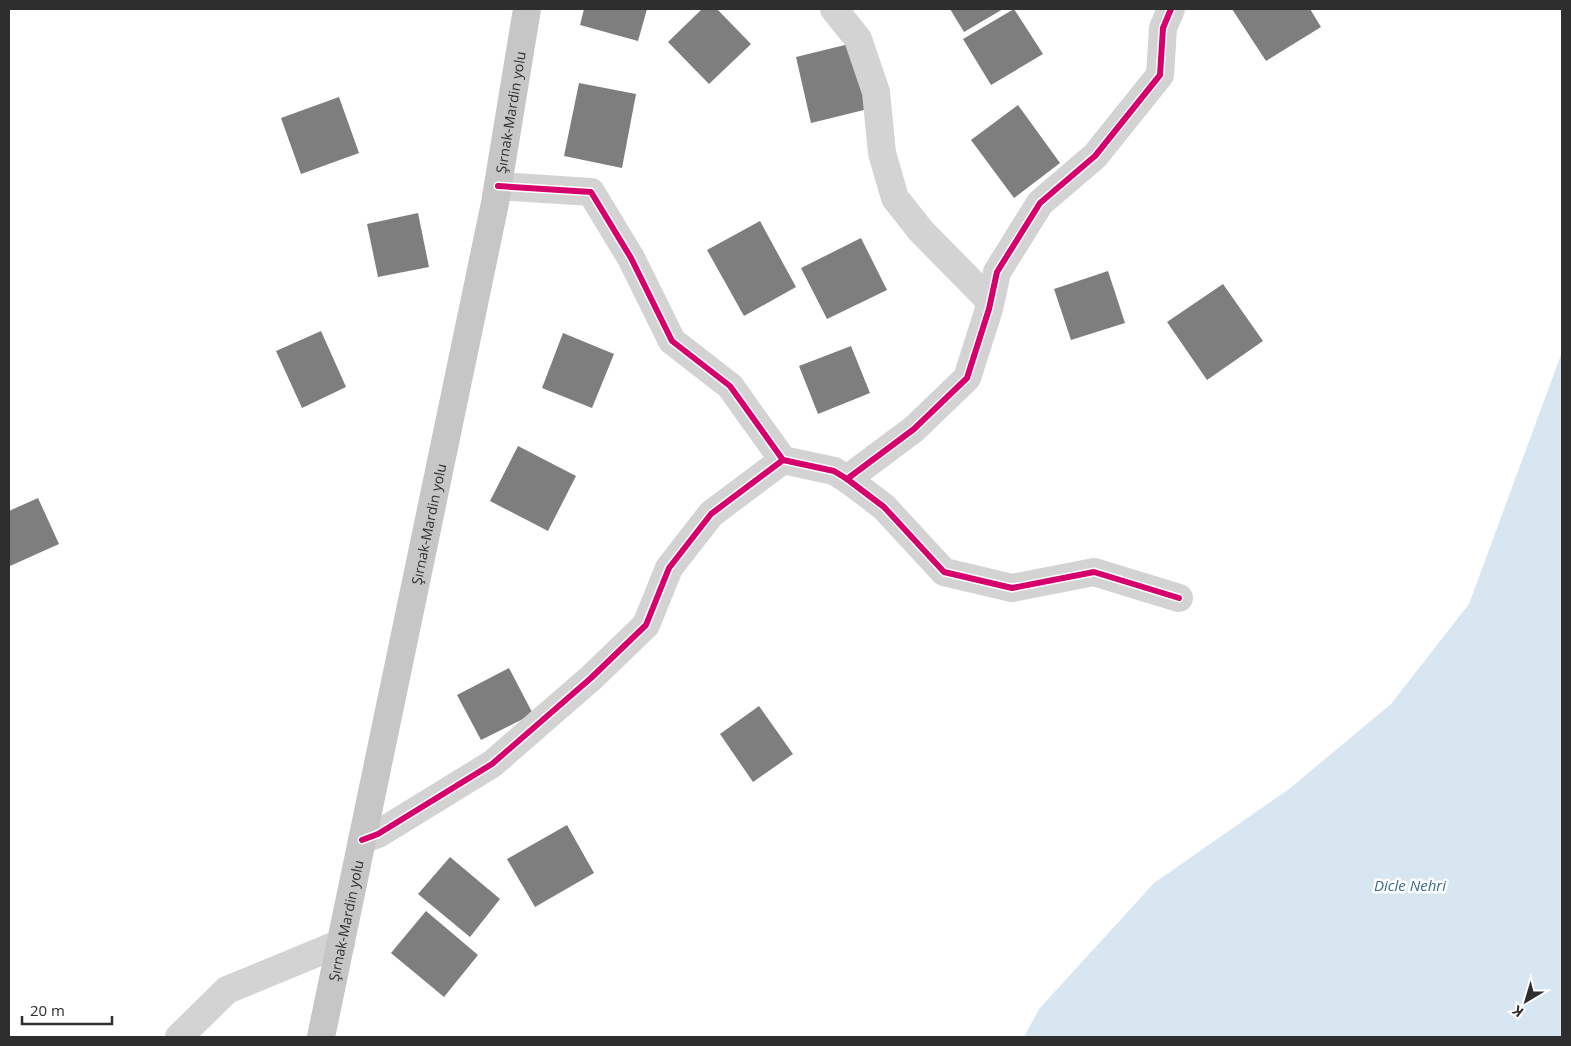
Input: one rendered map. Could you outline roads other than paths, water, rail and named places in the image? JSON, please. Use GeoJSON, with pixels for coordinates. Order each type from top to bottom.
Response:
{"type":"FeatureCollection","features":[{"type":"Feature","properties":{"kind":"main road","name":"Şırnak-Mardin yolu"},"geometry":{"type":"LineString","coordinates":[[321,1037],[498,186],[528,9]]}},
{"type":"Feature","properties":{"kind":"street"},"geometry":{"type":"LineString","coordinates":[[834,9],[858,39],[876,92],[882,153],[895,198],[921,231],[990,301]]}},
{"type":"Feature","properties":{"kind":"street"},"geometry":{"type":"LineString","coordinates":[[847,480],[914,428],[967,378],[997,272],[1040,203],[1095,156],[1160,75],[1163,28],[1172,9]]}},
{"type":"Feature","properties":{"kind":"street"},"geometry":{"type":"LineString","coordinates":[[498,186],[591,192],[631,258],[672,341],[730,386],[783,460],[834,471],[847,480],[884,507],[944,572],[1012,588],[1094,572],[1179,598]]}},
{"type":"Feature","properties":{"kind":"street"},"geometry":{"type":"LineString","coordinates":[[362,840],[378,834],[492,764],[591,678],[646,624],[669,568],[711,514],[783,460]]}},
{"type":"Feature","properties":{"kind":"street"},"geometry":{"type":"LineString","coordinates":[[179,1037],[227,990],[341,943]]}},
{"type":"Feature","properties":{"kind":"water","name":"Dicle Nehri"},"geometry":{"type":"Polygon","coordinates":[[[1562,352],[1562,1037],[1024,1037],[1039,1009],[1154,883],[1289,789],[1391,704],[1469,604],[1562,352]]]}}]}
